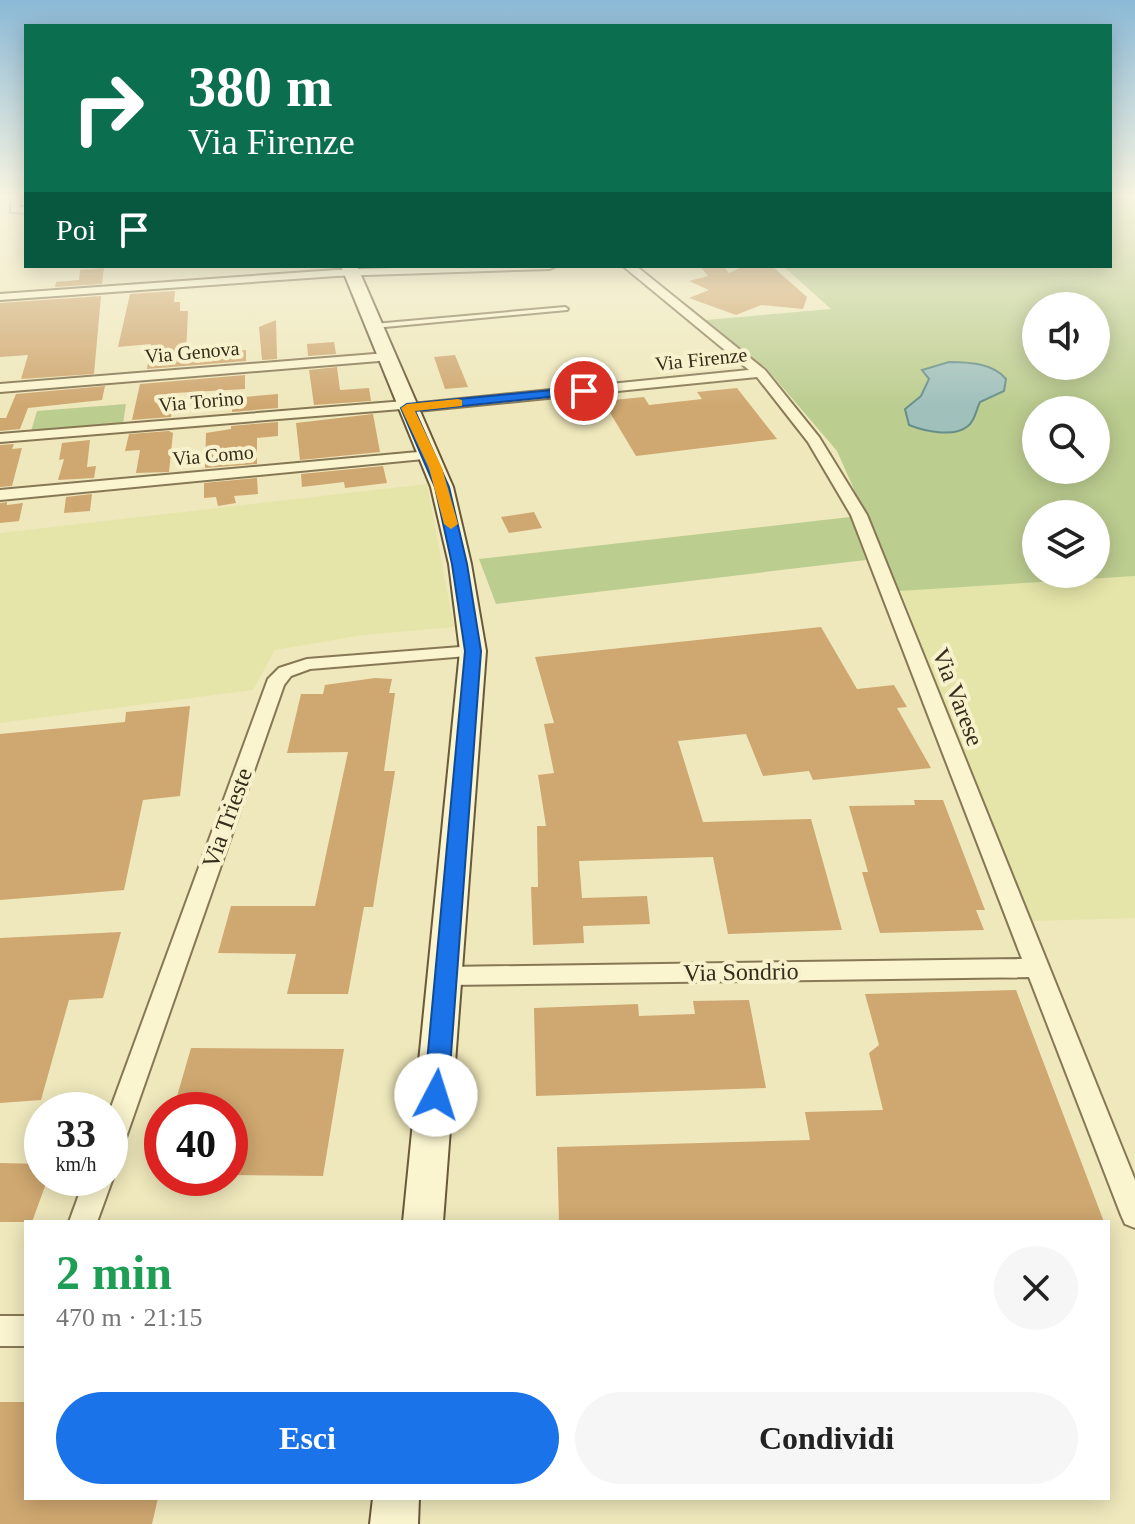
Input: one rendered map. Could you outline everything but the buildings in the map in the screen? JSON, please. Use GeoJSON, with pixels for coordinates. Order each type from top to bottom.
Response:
{"type":"FeatureCollection","features":[{"type":"Feature","properties":{"kind":"street"},"geometry":{"type":"LineString","coordinates":[[0,297],[350,270],[450,268]]}},
{"type":"Feature","properties":{"kind":"street","name":"Via Varese"},"geometry":{"type":"LineString","coordinates":[[631,268],[669,302],[760,373],[814,440],[859,515],[1135,1215]]}},
{"type":"Feature","properties":{"kind":"street"},"geometry":{"type":"LineString","coordinates":[[350,270],[442,487],[473,651],[447,976],[423,1220]]}},
{"type":"Feature","properties":{"kind":"street","name":"Via Genova"},"geometry":{"type":"LineString","coordinates":[[0,388],[387,357]]}},
{"type":"Feature","properties":{"kind":"street","name":"Via Firenze"},"geometry":{"type":"LineString","coordinates":[[406,406],[760,373]]}},
{"type":"Feature","properties":{"kind":"street","name":"Via Torino"},"geometry":{"type":"LineString","coordinates":[[0,438],[406,406]]}},
{"type":"Feature","properties":{"kind":"street","name":"Via Como"},"geometry":{"type":"LineString","coordinates":[[0,495],[429,455]]}},
{"type":"Feature","properties":{"kind":"street","name":"Via Trieste"},"geometry":{"type":"LineString","coordinates":[[128,1095],[275,683],[285,672],[307,664],[473,651]]}},
{"type":"Feature","properties":{"kind":"street","name":"Via Sondrio"},"geometry":{"type":"LineString","coordinates":[[447,976],[1036,968]]}},
{"type":"Feature","properties":{"kind":"street"},"geometry":{"type":"LineString","coordinates":[[84,1220],[92,1196]]}},
{"type":"Feature","properties":{"kind":"street"},"geometry":{"type":"LineString","coordinates":[[0,1331],[24,1331]]}},
{"type":"Feature","properties":{"kind":"street"},"geometry":{"type":"LineString","coordinates":[[394,1524],[396,1500]]}},
{"type":"Feature","properties":{"kind":"lane"},"geometry":{"type":"LineString","coordinates":[[374,326],[565,309]]}},
{"type":"Feature","properties":{"kind":"green space"},"geometry":{"type":"Polygon","coordinates":[[[1135,266],[1135,576],[1110,578],[1110,500],[1022,500],[1022,583],[899,591],[837,451],[766,368],[706,320],[831,309],[785,268],[1135,266]]]}},
{"type":"Feature","properties":{"kind":"green space"},"geometry":{"type":"Polygon","coordinates":[[[126,404],[123,424],[31,431],[37,411],[126,404]]]}},
{"type":"Feature","properties":{"kind":"green space"},"geometry":{"type":"Polygon","coordinates":[[[427,484],[454,627],[363,635],[275,650],[253,690],[0,723],[0,533],[427,484]]]}},
{"type":"Feature","properties":{"kind":"green space"},"geometry":{"type":"Polygon","coordinates":[[[850,517],[866,560],[496,604],[479,559],[850,517]]]}},
{"type":"Feature","properties":{"kind":"green space"},"geometry":{"type":"Polygon","coordinates":[[[1135,574],[1135,918],[1033,921],[983,804],[900,589],[1022,581],[1022,588],[1110,588],[1110,576],[1135,574]]]}},
{"type":"Feature","properties":{"kind":"water"},"geometry":{"type":"Polygon","coordinates":[[[949,362],[972,363],[994,370],[1006,379],[1004,391],[980,402],[972,421],[962,430],[939,432],[909,425],[905,409],[921,396],[929,379],[922,370],[949,362]]]}},
{"type":"Feature","properties":{"kind":"slow traffic"},"geometry":{"type":"LineString","coordinates":[[451,524],[435,468],[407,408],[458,403]]}},
{"type":"Feature","properties":{"kind":"route"},"geometry":{"type":"LineString","coordinates":[[436,1095],[473,651],[460,564],[442,487],[407,408],[584,391]]}}]}
